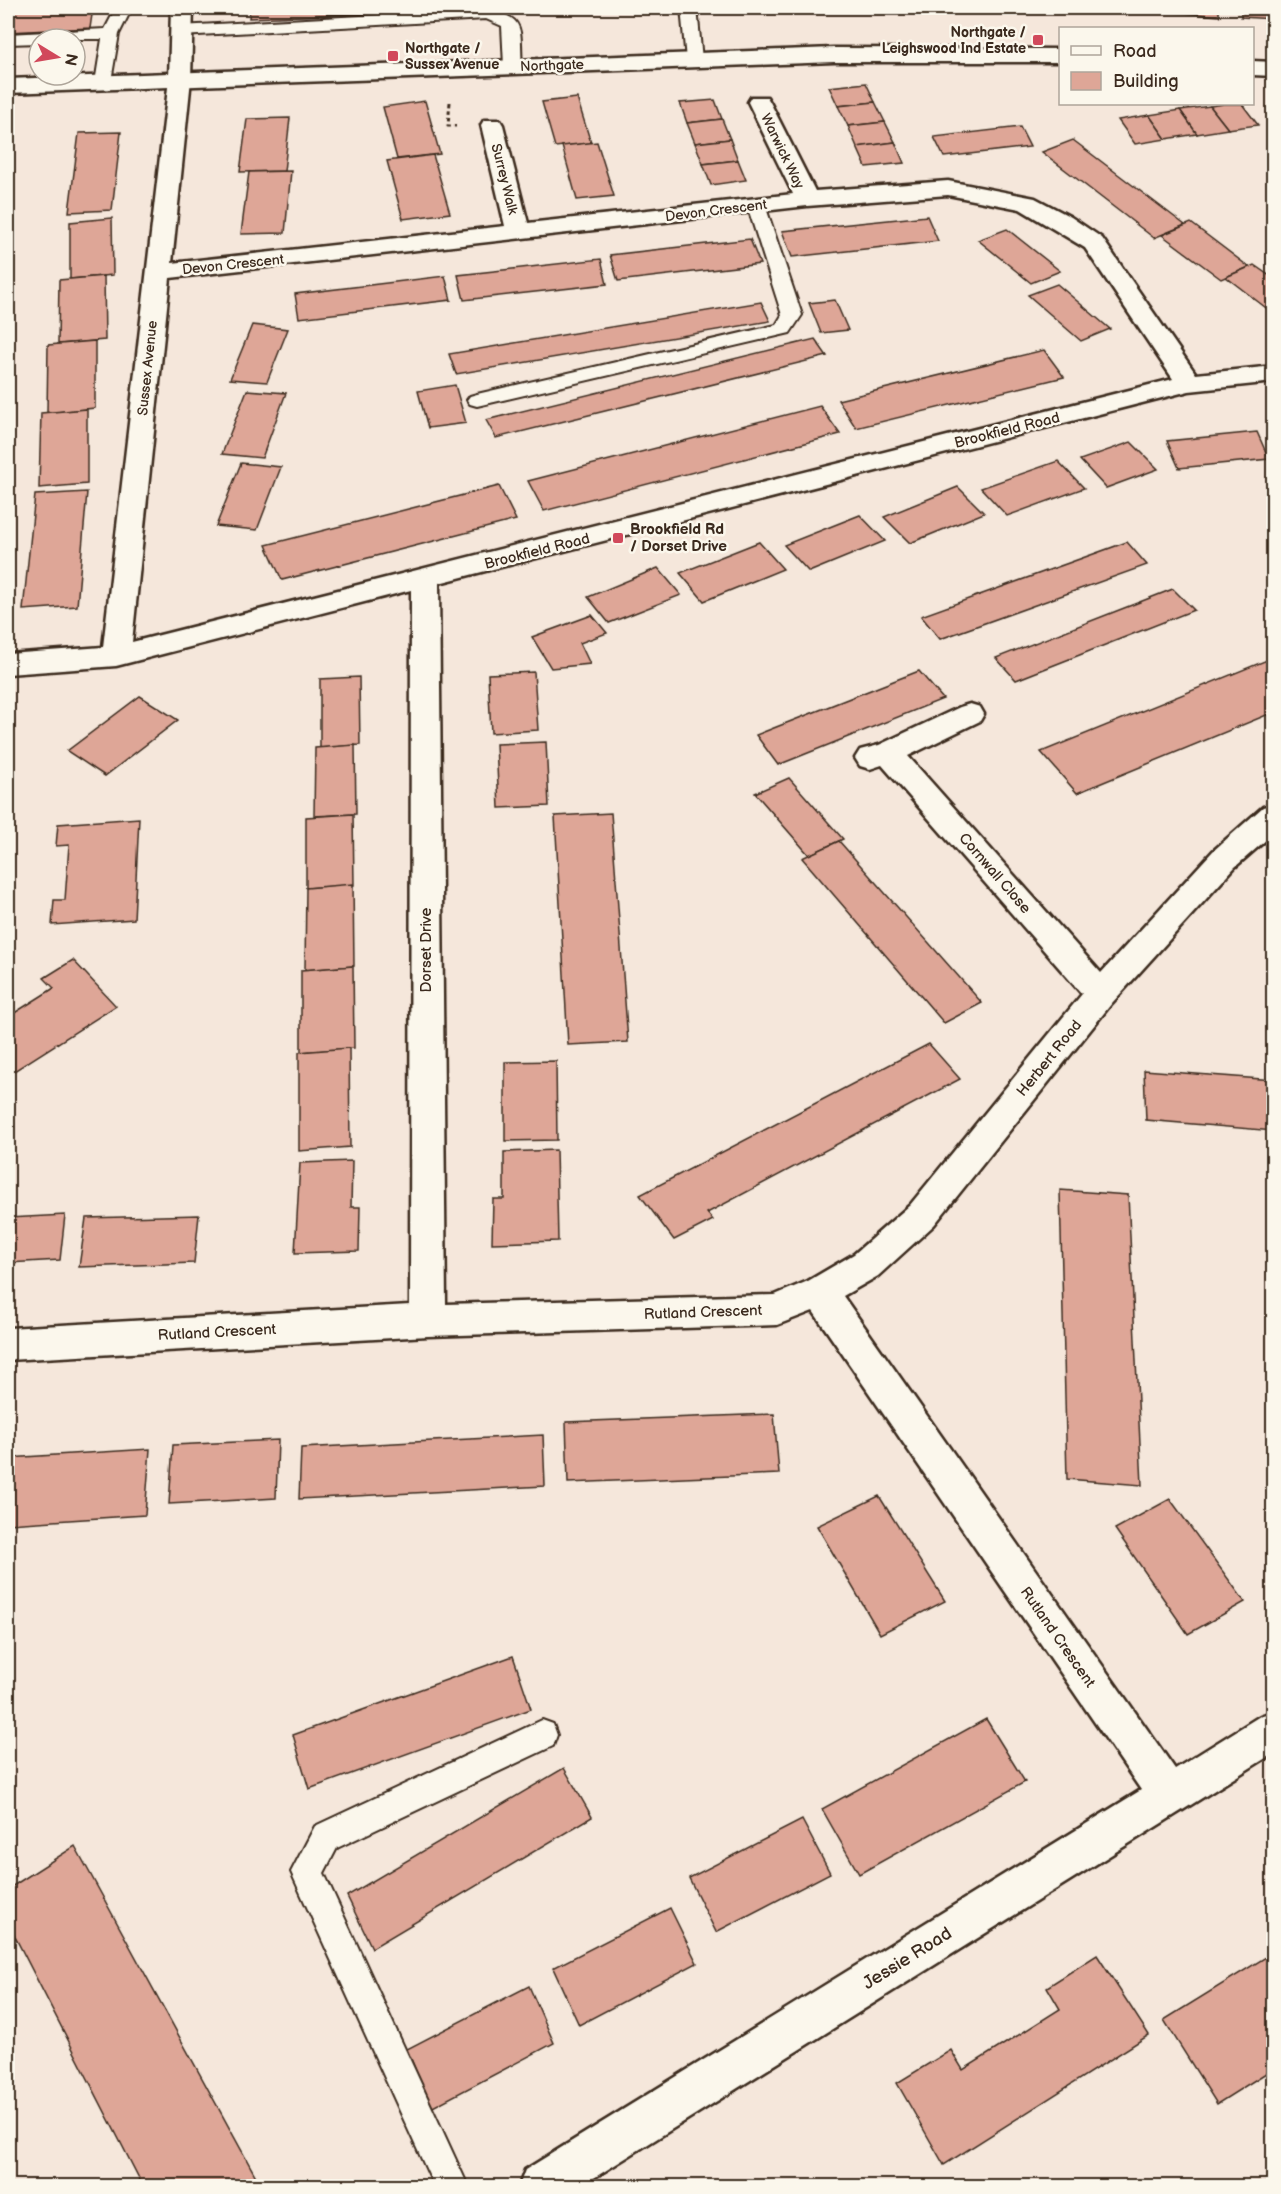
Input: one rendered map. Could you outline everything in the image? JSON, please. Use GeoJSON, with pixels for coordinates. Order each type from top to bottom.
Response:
{"type":"FeatureCollection","features":[{"type":"Feature","properties":{"kind":"street","name":"Sussex Avenue"},"geometry":{"type":"LineString","coordinates":[[116,656],[180,79],[182,8]]}},
{"type":"Feature","properties":{"kind":"street","name":"Northgate"},"geometry":{"type":"LineString","coordinates":[[8,86],[513,66],[899,54],[1059,56]]}},
{"type":"Feature","properties":{"kind":"street"},"geometry":{"type":"LineString","coordinates":[[1254,68],[1274,69]]}},
{"type":"Feature","properties":{"kind":"street","name":"Warwick Way"},"geometry":{"type":"LineString","coordinates":[[759,102],[807,199]]}},
{"type":"Feature","properties":{"kind":"street","name":"Surrey Walk"},"geometry":{"type":"LineString","coordinates":[[492,125],[519,233]]}},
{"type":"Feature","properties":{"kind":"street","name":"Devon Crescent"},"geometry":{"type":"LineString","coordinates":[[157,272],[807,199],[948,188],[1027,203],[1063,222],[1094,243],[1189,383]]}},
{"type":"Feature","properties":{"kind":"street","name":"Brookfield Road"},"geometry":{"type":"LineString","coordinates":[[8,664],[116,656],[1189,383],[1274,374]]}},
{"type":"Feature","properties":{"kind":"street","name":"Dorset Drive"},"geometry":{"type":"LineString","coordinates":[[425,579],[428,1320]]}},
{"type":"Feature","properties":{"kind":"street","name":"Cornwall Close"},"geometry":{"type":"LineString","coordinates":[[970,714],[878,756],[1101,994]]}},
{"type":"Feature","properties":{"kind":"street","name":"Herbert Road"},"geometry":{"type":"LineString","coordinates":[[820,1292],[866,1265],[922,1215],[1101,994],[1224,859],[1274,815]]}},
{"type":"Feature","properties":{"kind":"street","name":"Rutland Crescent"},"geometry":{"type":"LineString","coordinates":[[8,1344],[428,1320],[777,1310],[820,1292],[1167,1794]]}},
{"type":"Feature","properties":{"kind":"street","name":"Jessie Road"},"geometry":{"type":"LineString","coordinates":[[541,2187],[1167,1794],[1274,1730]]}},
{"type":"Feature","properties":{"kind":"lane"},"geometry":{"type":"LineString","coordinates":[[104,83],[111,34],[124,8]]}},
{"type":"Feature","properties":{"kind":"lane"},"geometry":{"type":"LineString","coordinates":[[689,8],[694,60]]}},
{"type":"Feature","properties":{"kind":"lane"},"geometry":{"type":"LineString","coordinates":[[180,31],[488,14],[505,19],[510,25],[513,66]]}},
{"type":"Feature","properties":{"kind":"lane"},"geometry":{"type":"LineString","coordinates":[[8,39],[111,34]]}},
{"type":"Feature","properties":{"kind":"lane"},"geometry":{"type":"LineString","coordinates":[[477,400],[783,329],[792,315],[756,205]]}},
{"type":"Feature","properties":{"kind":"lane"},"geometry":{"type":"LineString","coordinates":[[451,2187],[307,1872],[326,1836],[542,1735]]}},
{"type":"Feature","properties":{"kind":"building"},"geometry":{"type":"Polygon","coordinates":[[[8,8],[93,8],[90,28],[27,27],[27,31],[8,32],[8,8]]]}},
{"type":"Feature","properties":{"kind":"building"},"geometry":{"type":"Polygon","coordinates":[[[250,8],[435,8],[435,11],[249,18],[250,8]]]}},
{"type":"Feature","properties":{"kind":"building"},"geometry":{"type":"Polygon","coordinates":[[[1122,8],[1219,8],[1219,16],[1122,8]]]}},
{"type":"Feature","properties":{"kind":"building"},"geometry":{"type":"Polygon","coordinates":[[[1241,8],[1274,8],[1274,19],[1241,17],[1241,8]]]}},
{"type":"Feature","properties":{"kind":"building"},"geometry":{"type":"Polygon","coordinates":[[[866,83],[875,102],[838,106],[829,87],[866,83]]]}},
{"type":"Feature","properties":{"kind":"building"},"geometry":{"type":"Polygon","coordinates":[[[577,98],[591,143],[555,147],[542,102],[577,98]]]}},
{"type":"Feature","properties":{"kind":"building"},"geometry":{"type":"Polygon","coordinates":[[[715,100],[722,119],[687,123],[680,103],[715,100]]]}},
{"type":"Feature","properties":{"kind":"building"},"geometry":{"type":"Polygon","coordinates":[[[425,101],[440,154],[397,159],[383,107],[425,101]]]}},
{"type":"Feature","properties":{"kind":"building"},"geometry":{"type":"Polygon","coordinates":[[[875,102],[885,122],[848,126],[838,106],[875,102]]]}},
{"type":"Feature","properties":{"kind":"building"},"geometry":{"type":"Polygon","coordinates":[[[1243,105],[1258,125],[1228,129],[1210,106],[1243,105]]]}},
{"type":"Feature","properties":{"kind":"building"},"geometry":{"type":"Polygon","coordinates":[[[1210,106],[1228,129],[1197,134],[1180,110],[1210,106]]]}},
{"type":"Feature","properties":{"kind":"building"},"geometry":{"type":"Polygon","coordinates":[[[1180,110],[1197,134],[1166,139],[1149,115],[1180,110]]]}},
{"type":"Feature","properties":{"kind":"building"},"geometry":{"type":"Polygon","coordinates":[[[1149,115],[1166,139],[1135,144],[1118,120],[1149,115]]]}},
{"type":"Feature","properties":{"kind":"building"},"geometry":{"type":"Polygon","coordinates":[[[290,118],[284,171],[240,172],[247,119],[290,118]]]}},
{"type":"Feature","properties":{"kind":"building"},"geometry":{"type":"Polygon","coordinates":[[[722,119],[730,139],[695,143],[687,123],[722,119]]]}},
{"type":"Feature","properties":{"kind":"building"},"geometry":{"type":"Polygon","coordinates":[[[885,122],[895,142],[857,147],[848,126],[885,122]]]}},
{"type":"Feature","properties":{"kind":"building"},"geometry":{"type":"Polygon","coordinates":[[[1020,127],[1030,147],[944,157],[934,137],[1020,127]]]}},
{"type":"Feature","properties":{"kind":"building"},"geometry":{"type":"Polygon","coordinates":[[[121,132],[112,210],[69,212],[79,133],[121,132]]]}},
{"type":"Feature","properties":{"kind":"building"},"geometry":{"type":"Polygon","coordinates":[[[730,139],[738,160],[703,164],[695,143],[730,139]]]}},
{"type":"Feature","properties":{"kind":"building"},"geometry":{"type":"Polygon","coordinates":[[[1073,140],[1185,225],[1154,238],[1042,152],[1073,140]]]}},
{"type":"Feature","properties":{"kind":"building"},"geometry":{"type":"Polygon","coordinates":[[[597,142],[614,196],[577,200],[562,146],[597,142]]]}},
{"type":"Feature","properties":{"kind":"building"},"geometry":{"type":"Polygon","coordinates":[[[895,142],[904,163],[866,167],[857,147],[895,142]]]}},
{"type":"Feature","properties":{"kind":"building"},"geometry":{"type":"Polygon","coordinates":[[[433,155],[450,213],[403,219],[387,161],[433,155]]]}},
{"type":"Feature","properties":{"kind":"building"},"geometry":{"type":"Polygon","coordinates":[[[738,160],[746,180],[711,185],[703,164],[738,160]]]}},
{"type":"Feature","properties":{"kind":"building"},"geometry":{"type":"Polygon","coordinates":[[[291,171],[285,233],[241,234],[249,172],[291,171]]]}},
{"type":"Feature","properties":{"kind":"building"},"geometry":{"type":"Polygon","coordinates":[[[927,216],[938,241],[792,257],[782,231],[927,216]]]}},
{"type":"Feature","properties":{"kind":"building"},"geometry":{"type":"Polygon","coordinates":[[[112,218],[113,275],[70,279],[70,222],[112,218]]]}},
{"type":"Feature","properties":{"kind":"building"},"geometry":{"type":"Polygon","coordinates":[[[1191,223],[1249,267],[1221,279],[1162,235],[1191,223]]]}},
{"type":"Feature","properties":{"kind":"building"},"geometry":{"type":"Polygon","coordinates":[[[1007,229],[1060,271],[1031,283],[978,240],[1007,229]]]}},
{"type":"Feature","properties":{"kind":"building"},"geometry":{"type":"Polygon","coordinates":[[[750,239],[760,264],[618,281],[610,255],[750,239]]]}},
{"type":"Feature","properties":{"kind":"building"},"geometry":{"type":"Polygon","coordinates":[[[601,259],[607,284],[464,300],[458,275],[601,259]]]}},
{"type":"Feature","properties":{"kind":"building"},"geometry":{"type":"Polygon","coordinates":[[[1254,265],[1274,279],[1274,314],[1226,277],[1254,265]]]}},
{"type":"Feature","properties":{"kind":"building"},"geometry":{"type":"Polygon","coordinates":[[[104,276],[105,340],[58,344],[59,280],[104,276]]]}},
{"type":"Feature","properties":{"kind":"building"},"geometry":{"type":"Polygon","coordinates":[[[445,276],[451,300],[299,318],[295,294],[445,276]]]}},
{"type":"Feature","properties":{"kind":"building"},"geometry":{"type":"Polygon","coordinates":[[[1057,284],[1110,329],[1081,341],[1028,295],[1057,284]]]}},
{"type":"Feature","properties":{"kind":"building"},"geometry":{"type":"Polygon","coordinates":[[[835,300],[848,330],[821,333],[809,303],[835,300]]]}},
{"type":"Feature","properties":{"kind":"building"},"geometry":{"type":"Polygon","coordinates":[[[761,302],[770,321],[456,374],[449,354],[761,302]]]}},
{"type":"Feature","properties":{"kind":"building"},"geometry":{"type":"Polygon","coordinates":[[[252,325],[288,329],[267,382],[230,379],[252,325]]]}},
{"type":"Feature","properties":{"kind":"building"},"geometry":{"type":"Polygon","coordinates":[[[815,339],[827,356],[496,438],[486,420],[815,339]]]}},
{"type":"Feature","properties":{"kind":"building"},"geometry":{"type":"Polygon","coordinates":[[[95,341],[95,408],[47,413],[48,345],[95,341]]]}},
{"type":"Feature","properties":{"kind":"building"},"geometry":{"type":"Polygon","coordinates":[[[1044,350],[1064,377],[856,428],[838,400],[1044,350]]]}},
{"type":"Feature","properties":{"kind":"building"},"geometry":{"type":"Polygon","coordinates":[[[455,385],[466,423],[428,428],[418,391],[455,385]]]}},
{"type":"Feature","properties":{"kind":"building"},"geometry":{"type":"Polygon","coordinates":[[[247,390],[286,393],[262,458],[222,454],[247,390]]]}},
{"type":"Feature","properties":{"kind":"building"},"geometry":{"type":"Polygon","coordinates":[[[820,406],[840,434],[544,511],[528,481],[820,406]]]}},
{"type":"Feature","properties":{"kind":"building"},"geometry":{"type":"Polygon","coordinates":[[[87,409],[87,484],[39,488],[41,413],[87,409]]]}},
{"type":"Feature","properties":{"kind":"building"},"geometry":{"type":"Polygon","coordinates":[[[1257,432],[1269,459],[1179,468],[1167,441],[1257,432]]]}},
{"type":"Feature","properties":{"kind":"building"},"geometry":{"type":"Polygon","coordinates":[[[1131,442],[1158,469],[1106,488],[1080,460],[1131,442]]]}},
{"type":"Feature","properties":{"kind":"building"},"geometry":{"type":"Polygon","coordinates":[[[1058,461],[1084,488],[1007,516],[981,488],[1058,461]]]}},
{"type":"Feature","properties":{"kind":"building"},"geometry":{"type":"Polygon","coordinates":[[[241,463],[281,467],[257,530],[216,526],[241,463]]]}},
{"type":"Feature","properties":{"kind":"building"},"geometry":{"type":"Polygon","coordinates":[[[499,486],[516,520],[282,580],[266,545],[499,486]]]}},
{"type":"Feature","properties":{"kind":"building"},"geometry":{"type":"Polygon","coordinates":[[[958,487],[984,513],[910,543],[884,517],[958,487]]]}},
{"type":"Feature","properties":{"kind":"building"},"geometry":{"type":"Polygon","coordinates":[[[87,492],[77,606],[23,610],[35,495],[87,492]]]}},
{"type":"Feature","properties":{"kind":"building"},"geometry":{"type":"Polygon","coordinates":[[[860,515],[885,541],[809,572],[784,545],[860,515]]]}},
{"type":"Feature","properties":{"kind":"building"},"geometry":{"type":"Polygon","coordinates":[[[759,542],[783,569],[704,601],[680,573],[759,542]]]}},
{"type":"Feature","properties":{"kind":"building"},"geometry":{"type":"Polygon","coordinates":[[[1127,542],[1147,565],[940,639],[921,616],[1127,542]]]}},
{"type":"Feature","properties":{"kind":"building"},"geometry":{"type":"Polygon","coordinates":[[[658,568],[681,595],[609,623],[588,597],[658,568]]]}},
{"type":"Feature","properties":{"kind":"building"},"geometry":{"type":"Polygon","coordinates":[[[1173,589],[1194,610],[1016,680],[996,658],[1173,589]]]}},
{"type":"Feature","properties":{"kind":"building"},"geometry":{"type":"Polygon","coordinates":[[[592,615],[607,633],[580,643],[590,664],[551,668],[532,637],[592,615]]]}},
{"type":"Feature","properties":{"kind":"building"},"geometry":{"type":"Polygon","coordinates":[[[1267,660],[1274,666],[1274,712],[1077,793],[1041,752],[1267,660]]]}},
{"type":"Feature","properties":{"kind":"building"},"geometry":{"type":"Polygon","coordinates":[[[919,671],[943,699],[778,765],[756,735],[919,671]]]}},
{"type":"Feature","properties":{"kind":"building"},"geometry":{"type":"Polygon","coordinates":[[[534,672],[538,730],[491,733],[488,674],[534,672]]]}},
{"type":"Feature","properties":{"kind":"building"},"geometry":{"type":"Polygon","coordinates":[[[359,677],[360,745],[320,748],[320,679],[359,677]]]}},
{"type":"Feature","properties":{"kind":"building"},"geometry":{"type":"Polygon","coordinates":[[[140,696],[178,720],[105,776],[67,751],[140,696]]]}},
{"type":"Feature","properties":{"kind":"building"},"geometry":{"type":"Polygon","coordinates":[[[546,742],[549,806],[499,808],[496,744],[546,742]]]}},
{"type":"Feature","properties":{"kind":"building"},"geometry":{"type":"Polygon","coordinates":[[[355,745],[356,814],[314,816],[315,748],[355,745]]]}},
{"type":"Feature","properties":{"kind":"building"},"geometry":{"type":"Polygon","coordinates":[[[789,778],[843,839],[809,855],[755,793],[789,778]]]}},
{"type":"Feature","properties":{"kind":"building"},"geometry":{"type":"Polygon","coordinates":[[[611,813],[628,1042],[568,1045],[555,816],[611,813]]]}},
{"type":"Feature","properties":{"kind":"building"},"geometry":{"type":"Polygon","coordinates":[[[353,814],[354,885],[306,888],[306,817],[353,814]]]}},
{"type":"Feature","properties":{"kind":"building"},"geometry":{"type":"Polygon","coordinates":[[[139,818],[134,919],[52,925],[54,900],[65,900],[69,845],[56,846],[58,824],[139,818]]]}},
{"type":"Feature","properties":{"kind":"building"},"geometry":{"type":"Polygon","coordinates":[[[839,841],[982,1003],[944,1023],[802,858],[839,841]]]}},
{"type":"Feature","properties":{"kind":"building"},"geometry":{"type":"Polygon","coordinates":[[[353,884],[354,966],[305,970],[306,888],[353,884]]]}},
{"type":"Feature","properties":{"kind":"building"},"geometry":{"type":"Polygon","coordinates":[[[73,960],[116,1006],[8,1075],[8,1017],[54,988],[44,978],[73,960]]]}},
{"type":"Feature","properties":{"kind":"building"},"geometry":{"type":"Polygon","coordinates":[[[353,966],[354,1048],[301,1052],[301,970],[353,966]]]}},
{"type":"Feature","properties":{"kind":"building"},"geometry":{"type":"Polygon","coordinates":[[[929,1044],[960,1079],[707,1213],[713,1220],[674,1240],[640,1195],[929,1044]]]}},
{"type":"Feature","properties":{"kind":"building"},"geometry":{"type":"Polygon","coordinates":[[[349,1048],[350,1147],[299,1151],[299,1052],[349,1048]]]}},
{"type":"Feature","properties":{"kind":"building"},"geometry":{"type":"Polygon","coordinates":[[[556,1061],[557,1140],[505,1141],[505,1062],[556,1061]]]}},
{"type":"Feature","properties":{"kind":"building"},"geometry":{"type":"Polygon","coordinates":[[[1144,1070],[1274,1080],[1274,1131],[1146,1120],[1144,1070]]]}},
{"type":"Feature","properties":{"kind":"building"},"geometry":{"type":"Polygon","coordinates":[[[556,1150],[558,1241],[492,1243],[493,1199],[504,1199],[504,1152],[556,1150]]]}},
{"type":"Feature","properties":{"kind":"building"},"geometry":{"type":"Polygon","coordinates":[[[352,1161],[351,1207],[360,1207],[359,1251],[295,1253],[300,1163],[352,1161]]]}},
{"type":"Feature","properties":{"kind":"building"},"geometry":{"type":"Polygon","coordinates":[[[1060,1190],[1128,1195],[1142,1485],[1067,1479],[1060,1190]]]}},
{"type":"Feature","properties":{"kind":"building"},"geometry":{"type":"Polygon","coordinates":[[[65,1215],[60,1260],[8,1263],[8,1218],[65,1215]]]}},
{"type":"Feature","properties":{"kind":"building"},"geometry":{"type":"Polygon","coordinates":[[[199,1215],[194,1263],[79,1267],[86,1218],[199,1215]]]}},
{"type":"Feature","properties":{"kind":"building"},"geometry":{"type":"Polygon","coordinates":[[[774,1414],[779,1474],[568,1483],[566,1422],[774,1414]]]}},
{"type":"Feature","properties":{"kind":"building"},"geometry":{"type":"Polygon","coordinates":[[[543,1435],[545,1486],[299,1499],[301,1448],[543,1435]]]}},
{"type":"Feature","properties":{"kind":"building"},"geometry":{"type":"Polygon","coordinates":[[[278,1440],[276,1498],[169,1504],[173,1445],[278,1440]]]}},
{"type":"Feature","properties":{"kind":"building"},"geometry":{"type":"Polygon","coordinates":[[[150,1449],[145,1515],[8,1524],[8,1458],[150,1449]]]}},
{"type":"Feature","properties":{"kind":"building"},"geometry":{"type":"Polygon","coordinates":[[[879,1496],[945,1601],[880,1634],[817,1526],[879,1496]]]}},
{"type":"Feature","properties":{"kind":"building"},"geometry":{"type":"Polygon","coordinates":[[[1170,1499],[1245,1602],[1188,1634],[1115,1529],[1170,1499]]]}},
{"type":"Feature","properties":{"kind":"building"},"geometry":{"type":"Polygon","coordinates":[[[513,1656],[531,1709],[309,1789],[293,1735],[513,1656]]]}},
{"type":"Feature","properties":{"kind":"building"},"geometry":{"type":"Polygon","coordinates":[[[986,1719],[1025,1782],[859,1874],[822,1809],[986,1719]]]}},
{"type":"Feature","properties":{"kind":"building"},"geometry":{"type":"Polygon","coordinates":[[[564,1768],[592,1817],[372,1948],[347,1896],[564,1768]]]}},
{"type":"Feature","properties":{"kind":"building"},"geometry":{"type":"Polygon","coordinates":[[[802,1820],[830,1873],[716,1932],[689,1878],[802,1820]]]}},
{"type":"Feature","properties":{"kind":"building"},"geometry":{"type":"Polygon","coordinates":[[[75,1846],[261,2186],[143,2186],[8,1923],[8,1889],[75,1846]]]}},
{"type":"Feature","properties":{"kind":"building"},"geometry":{"type":"Polygon","coordinates":[[[670,1908],[697,1963],[579,2025],[553,1968],[670,1908]]]}},
{"type":"Feature","properties":{"kind":"building"},"geometry":{"type":"Polygon","coordinates":[[[1274,1952],[1274,2068],[1217,2104],[1164,2020],[1274,1952]]]}},
{"type":"Feature","properties":{"kind":"building"},"geometry":{"type":"Polygon","coordinates":[[[1097,1955],[1149,2035],[944,2165],[897,2083],[951,2050],[963,2070],[1060,2009],[1047,1987],[1097,1955]]]}},
{"type":"Feature","properties":{"kind":"building"},"geometry":{"type":"Polygon","coordinates":[[[529,1986],[554,2043],[431,2108],[407,2049],[529,1986]]]}},
{"type":"Feature","properties":{"kind":"place","name":"Northgate / Leighswood Ind Estate"},"geometry":{"type":"Point","coordinates":[1038,40]}},
{"type":"Feature","properties":{"kind":"place","name":"Northgate / Sussex Avenue"},"geometry":{"type":"Point","coordinates":[393,56]}},
{"type":"Feature","properties":{"kind":"place","name":"Brookfield Rd / Dorset Drive"},"geometry":{"type":"Point","coordinates":[618,538]}}]}
